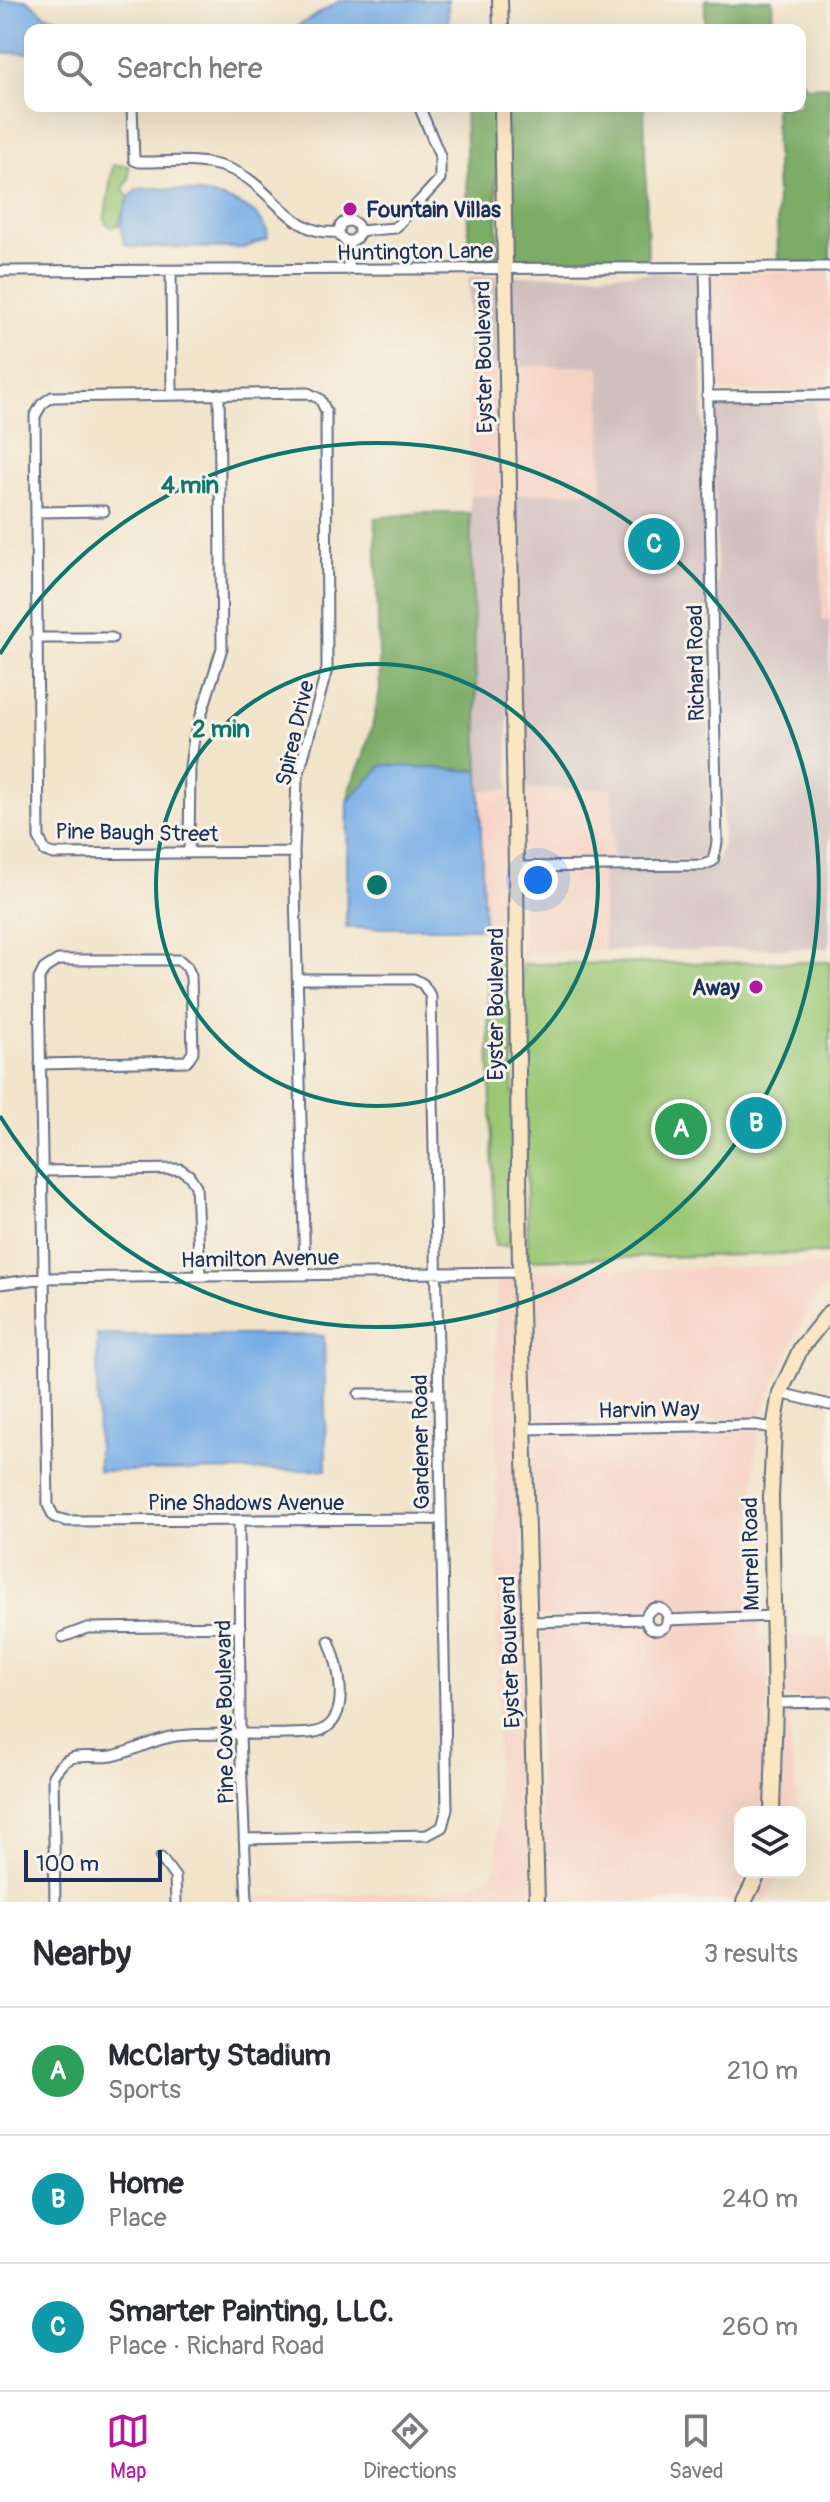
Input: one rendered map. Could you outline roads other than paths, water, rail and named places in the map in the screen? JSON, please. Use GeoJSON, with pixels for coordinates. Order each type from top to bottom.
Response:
{"type":"FeatureCollection","features":[{"type":"Feature","properties":{"kind":"street"},"geometry":{"type":"LineString","coordinates":[[500,0],[501,24]]}},
{"type":"Feature","properties":{"kind":"street"},"geometry":{"type":"LineString","coordinates":[[132,112],[134,160],[207,163],[232,170],[253,182],[305,228],[317,232],[338,232]]}},
{"type":"Feature","properties":{"kind":"street"},"geometry":{"type":"LineString","coordinates":[[359,231],[395,228],[440,179],[440,156],[422,112]]}},
{"type":"Feature","properties":{"kind":"street","name":"Eyster Boulevard"},"geometry":{"type":"LineString","coordinates":[[502,112],[520,1272],[537,1902]]}},
{"type":"Feature","properties":{"kind":"street"},"geometry":{"type":"LineString","coordinates":[[348,220],[356,224],[359,231],[349,241],[341,238],[338,232],[341,224],[348,220]]}},
{"type":"Feature","properties":{"kind":"street"},"geometry":{"type":"LineString","coordinates":[[348,270],[349,241]]}},
{"type":"Feature","properties":{"kind":"street","name":"Huntington Lane"},"geometry":{"type":"LineString","coordinates":[[0,271],[830,267]]}},
{"type":"Feature","properties":{"kind":"street","name":"Richard Road"},"geometry":{"type":"LineString","coordinates":[[516,867],[703,865],[713,861],[717,843],[705,268]]}},
{"type":"Feature","properties":{"kind":"street"},"geometry":{"type":"LineString","coordinates":[[171,272],[172,395]]}},
{"type":"Feature","properties":{"kind":"street","name":"Spirea Drive"},"geometry":{"type":"LineString","coordinates":[[42,404],[52,397],[308,393],[320,399],[326,411],[327,669],[297,780],[294,852],[305,1275]]}},
{"type":"Feature","properties":{"kind":"street"},"geometry":{"type":"LineString","coordinates":[[189,851],[190,767],[194,738],[222,648],[219,394]]}},
{"type":"Feature","properties":{"kind":"street"},"geometry":{"type":"LineString","coordinates":[[707,396],[830,395]]}},
{"type":"Feature","properties":{"kind":"street","name":"Pine Baugh Street"},"geometry":{"type":"LineString","coordinates":[[42,404],[35,416],[36,638],[39,838],[45,851],[54,854],[294,852]]}},
{"type":"Feature","properties":{"kind":"street"},"geometry":{"type":"LineString","coordinates":[[37,512],[104,511]]}},
{"type":"Feature","properties":{"kind":"street"},"geometry":{"type":"LineString","coordinates":[[36,638],[112,638]]}},
{"type":"Feature","properties":{"kind":"street"},"geometry":{"type":"LineString","coordinates":[[40,1064],[187,1061],[193,1052],[191,976],[187,967],[179,960],[58,960],[44,969],[39,979],[40,1064],[45,1278]]}},
{"type":"Feature","properties":{"kind":"street","name":"Gardener Road"},"geometry":{"type":"LineString","coordinates":[[244,1839],[427,1835],[442,1827],[447,1809],[431,997],[423,984],[414,979],[298,979]]}},
{"type":"Feature","properties":{"kind":"street"},"geometry":{"type":"LineString","coordinates":[[43,1171],[180,1169],[189,1175],[196,1186],[200,1277]]}},
{"type":"Feature","properties":{"kind":"street","name":"Hamilton Avenue"},"geometry":{"type":"LineString","coordinates":[[0,1284],[45,1278],[520,1272]]}},
{"type":"Feature","properties":{"kind":"street","name":"Pine Shadows Avenue"},"geometry":{"type":"LineString","coordinates":[[45,1278],[48,1505],[54,1517],[67,1521],[440,1519]]}},
{"type":"Feature","properties":{"kind":"street","name":"Murrell Road"},"geometry":{"type":"LineString","coordinates":[[772,1806],[775,1703],[771,1497],[774,1428],[780,1393],[801,1348],[830,1312]]}},
{"type":"Feature","properties":{"kind":"street"},"geometry":{"type":"LineString","coordinates":[[780,1393],[830,1405]]}},
{"type":"Feature","properties":{"kind":"street"},"geometry":{"type":"LineString","coordinates":[[359,1394],[437,1394]]}},
{"type":"Feature","properties":{"kind":"street","name":"Harvin Way"},"geometry":{"type":"LineString","coordinates":[[525,1429],[752,1425],[774,1428]]}},
{"type":"Feature","properties":{"kind":"street","name":"Pine Cove Boulevard"},"geometry":{"type":"LineString","coordinates":[[239,1521],[240,1736],[247,1902]]}},
{"type":"Feature","properties":{"kind":"street"},"geometry":{"type":"LineString","coordinates":[[657,1609],[663,1611],[667,1620],[664,1626],[655,1630],[648,1626],[646,1619],[648,1613],[657,1609]]}},
{"type":"Feature","properties":{"kind":"street"},"geometry":{"type":"LineString","coordinates":[[667,1620],[773,1616]]}},
{"type":"Feature","properties":{"kind":"street"},"geometry":{"type":"LineString","coordinates":[[530,1622],[646,1619]]}},
{"type":"Feature","properties":{"kind":"street"},"geometry":{"type":"LineString","coordinates":[[63,1637],[87,1628],[240,1626]]}},
{"type":"Feature","properties":{"kind":"street"},"geometry":{"type":"LineString","coordinates":[[55,1902],[53,1776],[60,1765],[69,1758],[114,1756],[149,1742],[177,1736],[240,1736],[322,1730],[334,1720],[340,1707],[339,1665],[329,1641]]}},
{"type":"Feature","properties":{"kind":"street"},"geometry":{"type":"LineString","coordinates":[[775,1703],[830,1702]]}},
{"type":"Feature","properties":{"kind":"street"},"geometry":{"type":"LineString","coordinates":[[161,1858],[175,1877],[176,1902]]}},
{"type":"Feature","properties":{"kind":"street"},"geometry":{"type":"LineString","coordinates":[[744,1902],[756,1878]]}},
{"type":"Feature","properties":{"kind":"water"},"geometry":{"type":"Polygon","coordinates":[[[0,0],[27,0],[46,15],[77,24],[24,24],[24,53],[0,53],[0,0]]]}},
{"type":"Feature","properties":{"kind":"water"},"geometry":{"type":"Polygon","coordinates":[[[341,0],[448,0],[448,24],[301,24],[341,0]]]}},
{"type":"Feature","properties":{"kind":"water"},"geometry":{"type":"Polygon","coordinates":[[[137,189],[203,194],[239,204],[264,224],[268,238],[244,248],[130,247],[124,243],[122,236],[125,207],[137,189]]]}},
{"type":"Feature","properties":{"kind":"water"},"geometry":{"type":"Polygon","coordinates":[[[383,765],[479,771],[484,928],[346,928],[348,801],[383,765]]]}},
{"type":"Feature","properties":{"kind":"water"},"geometry":{"type":"Polygon","coordinates":[[[97,1335],[324,1335],[326,1470],[98,1471],[97,1335]]]}},
{"type":"Feature","properties":{"kind":"place","name":"Fountain Villas"},"geometry":{"type":"Point","coordinates":[350,209]}},
{"type":"Feature","properties":{"kind":"place","name":"Smarter Painting, LLC."},"geometry":{"type":"Point","coordinates":[654,544]}},
{"type":"Feature","properties":{"kind":"place","name":"Away"},"geometry":{"type":"Point","coordinates":[756,987]}},
{"type":"Feature","properties":{"kind":"place","name":"Home"},"geometry":{"type":"Point","coordinates":[756,1123]}},
{"type":"Feature","properties":{"kind":"place","name":"McClarty Stadium"},"geometry":{"type":"Point","coordinates":[681,1129]}}]}
